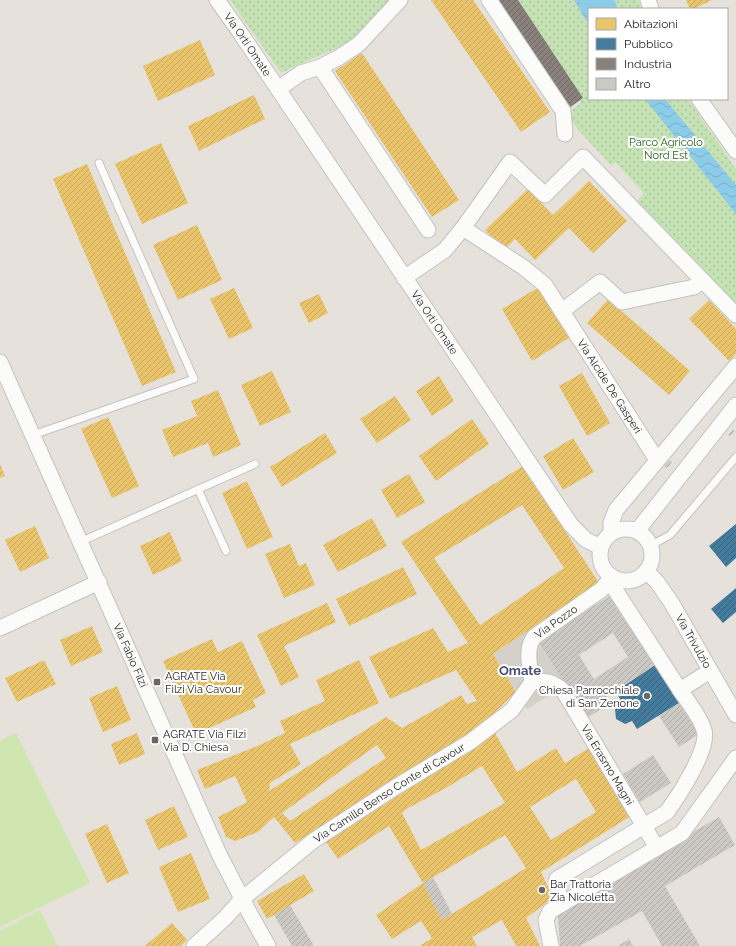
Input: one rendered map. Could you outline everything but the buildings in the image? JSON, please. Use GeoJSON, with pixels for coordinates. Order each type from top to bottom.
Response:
{"type":"FeatureCollection","features":[{"type":"Feature","properties":{"kind":"street","name":"Via Orti Omate"},"geometry":{"type":"LineString","coordinates":[[216,0],[278,89],[571,525],[586,540],[601,547]]}},
{"type":"Feature","properties":{"kind":"street"},"geometry":{"type":"LineString","coordinates":[[278,89],[301,73],[320,67],[338,58],[358,44],[400,0]]}},
{"type":"Feature","properties":{"kind":"street"},"geometry":{"type":"LineString","coordinates":[[489,0],[563,111],[565,134]]}},
{"type":"Feature","properties":{"kind":"street"},"geometry":{"type":"LineString","coordinates":[[320,67],[428,230]]}},
{"type":"Feature","properties":{"kind":"street"},"geometry":{"type":"LineString","coordinates":[[700,100],[736,151]]}},
{"type":"Feature","properties":{"kind":"street"},"geometry":{"type":"LineString","coordinates":[[404,278],[445,250],[510,162],[545,196],[583,157],[736,315]]}},
{"type":"Feature","properties":{"kind":"street","name":"Via Alcide De Gasperi"},"geometry":{"type":"LineString","coordinates":[[462,228],[523,267],[545,285],[657,460]]}},
{"type":"Feature","properties":{"kind":"street"},"geometry":{"type":"LineString","coordinates":[[562,312],[600,282],[622,302],[694,288],[702,280]]}},
{"type":"Feature","properties":{"kind":"street","name":"Via Fabio Filzi"},"geometry":{"type":"LineString","coordinates":[[0,362],[220,856],[268,946]]}},
{"type":"Feature","properties":{"kind":"street"},"geometry":{"type":"LineString","coordinates":[[611,533],[611,523],[616,510],[736,366]]}},
{"type":"Feature","properties":{"kind":"street"},"geometry":{"type":"LineString","coordinates":[[637,531],[736,405]]}},
{"type":"Feature","properties":{"kind":"street"},"geometry":{"type":"LineString","coordinates":[[560,905],[557,879],[667,812],[678,798],[699,758],[705,740],[704,730],[694,710],[614,588],[601,564],[601,547],[605,539],[611,533],[624,529],[637,531],[648,541],[650,546],[651,557],[646,571],[638,577],[629,580],[610,580]]}},
{"type":"Feature","properties":{"kind":"street","name":"Via Trivulzio"},"geometry":{"type":"LineString","coordinates":[[646,571],[657,582],[671,602],[736,715]]}},
{"type":"Feature","properties":{"kind":"street","name":"Via Pozzo"},"geometry":{"type":"LineString","coordinates":[[532,682],[529,649],[530,642],[534,636],[601,590],[610,580]]}},
{"type":"Feature","properties":{"kind":"street"},"geometry":{"type":"LineString","coordinates":[[0,628],[99,582]]}},
{"type":"Feature","properties":{"kind":"street"},"geometry":{"type":"LineString","coordinates":[[680,690],[710,671]]}},
{"type":"Feature","properties":{"kind":"street","name":"Via Erasmo Magni"},"geometry":{"type":"LineString","coordinates":[[532,682],[550,682],[558,686],[564,692],[657,848]]}},
{"type":"Feature","properties":{"kind":"street","name":"Via Camillo Benso Conte di Cavour"},"geometry":{"type":"LineString","coordinates":[[194,946],[224,919],[242,899],[313,841],[394,788],[470,742],[512,710],[532,682]]}},
{"type":"Feature","properties":{"kind":"street"},"geometry":{"type":"LineString","coordinates":[[551,946],[546,920],[550,911],[682,833],[736,758]]}},
{"type":"Feature","properties":{"kind":"lane"},"geometry":{"type":"LineString","coordinates":[[33,435],[194,378],[99,163]]}},
{"type":"Feature","properties":{"kind":"lane"},"geometry":{"type":"LineString","coordinates":[[650,546],[670,535],[736,457]]}},
{"type":"Feature","properties":{"kind":"lane"},"geometry":{"type":"LineString","coordinates":[[80,542],[255,464]]}},
{"type":"Feature","properties":{"kind":"lane"},"geometry":{"type":"LineString","coordinates":[[198,489],[226,551]]}},
{"type":"Feature","properties":{"kind":"green space"},"geometry":{"type":"Polygon","coordinates":[[[230,0],[389,0],[348,44],[281,73],[230,0]]]}},
{"type":"Feature","properties":{"kind":"green space","name":"Parco Agricolo Nord Est"},"geometry":{"type":"Polygon","coordinates":[[[510,0],[638,0],[642,8],[588,8],[588,100],[689,100],[736,169],[736,313],[632,207],[644,193],[615,162],[611,165],[580,132],[566,114],[581,103],[510,0]]]}},
{"type":"Feature","properties":{"kind":"green space"},"geometry":{"type":"Polygon","coordinates":[[[16,733],[90,883],[0,927],[0,741],[16,733]]]}},
{"type":"Feature","properties":{"kind":"green space"},"geometry":{"type":"Polygon","coordinates":[[[40,910],[58,946],[0,946],[0,931],[40,910]]]}},
{"type":"Feature","properties":{"kind":"shaded area"},"geometry":{"type":"Polygon","coordinates":[[[529,630],[566,685],[527,709],[493,654],[529,630]]]}},
{"type":"Feature","properties":{"kind":"water"},"geometry":{"type":"Polygon","coordinates":[[[574,0],[595,0],[599,8],[588,8],[588,23],[574,0]]]}},
{"type":"Feature","properties":{"kind":"water"},"geometry":{"type":"Polygon","coordinates":[[[646,100],[666,100],[736,185],[736,214],[646,100]]]}},
{"type":"Feature","properties":{"kind":"waterway"},"geometry":{"type":"LineString","coordinates":[[596,0],[600,8]]}},
{"type":"Feature","properties":{"kind":"place","name":"AGRATE Via Filzi Via Cavour"},"geometry":{"type":"Point","coordinates":[157,682]}},
{"type":"Feature","properties":{"kind":"place","name":"Chiesa Parrocchiale di San Zenone"},"geometry":{"type":"Point","coordinates":[647,696]}},
{"type":"Feature","properties":{"kind":"place","name":"AGRATE Via Filzi Via D. Chiesa"},"geometry":{"type":"Point","coordinates":[155,740]}},
{"type":"Feature","properties":{"kind":"place","name":"Bar Trattoria Zia Nicoletta"},"geometry":{"type":"Point","coordinates":[542,890]}},
{"type":"Feature","properties":{"kind":"district","name":"Omate"},"geometry":{"type":"Point","coordinates":[520,670]}}]}
